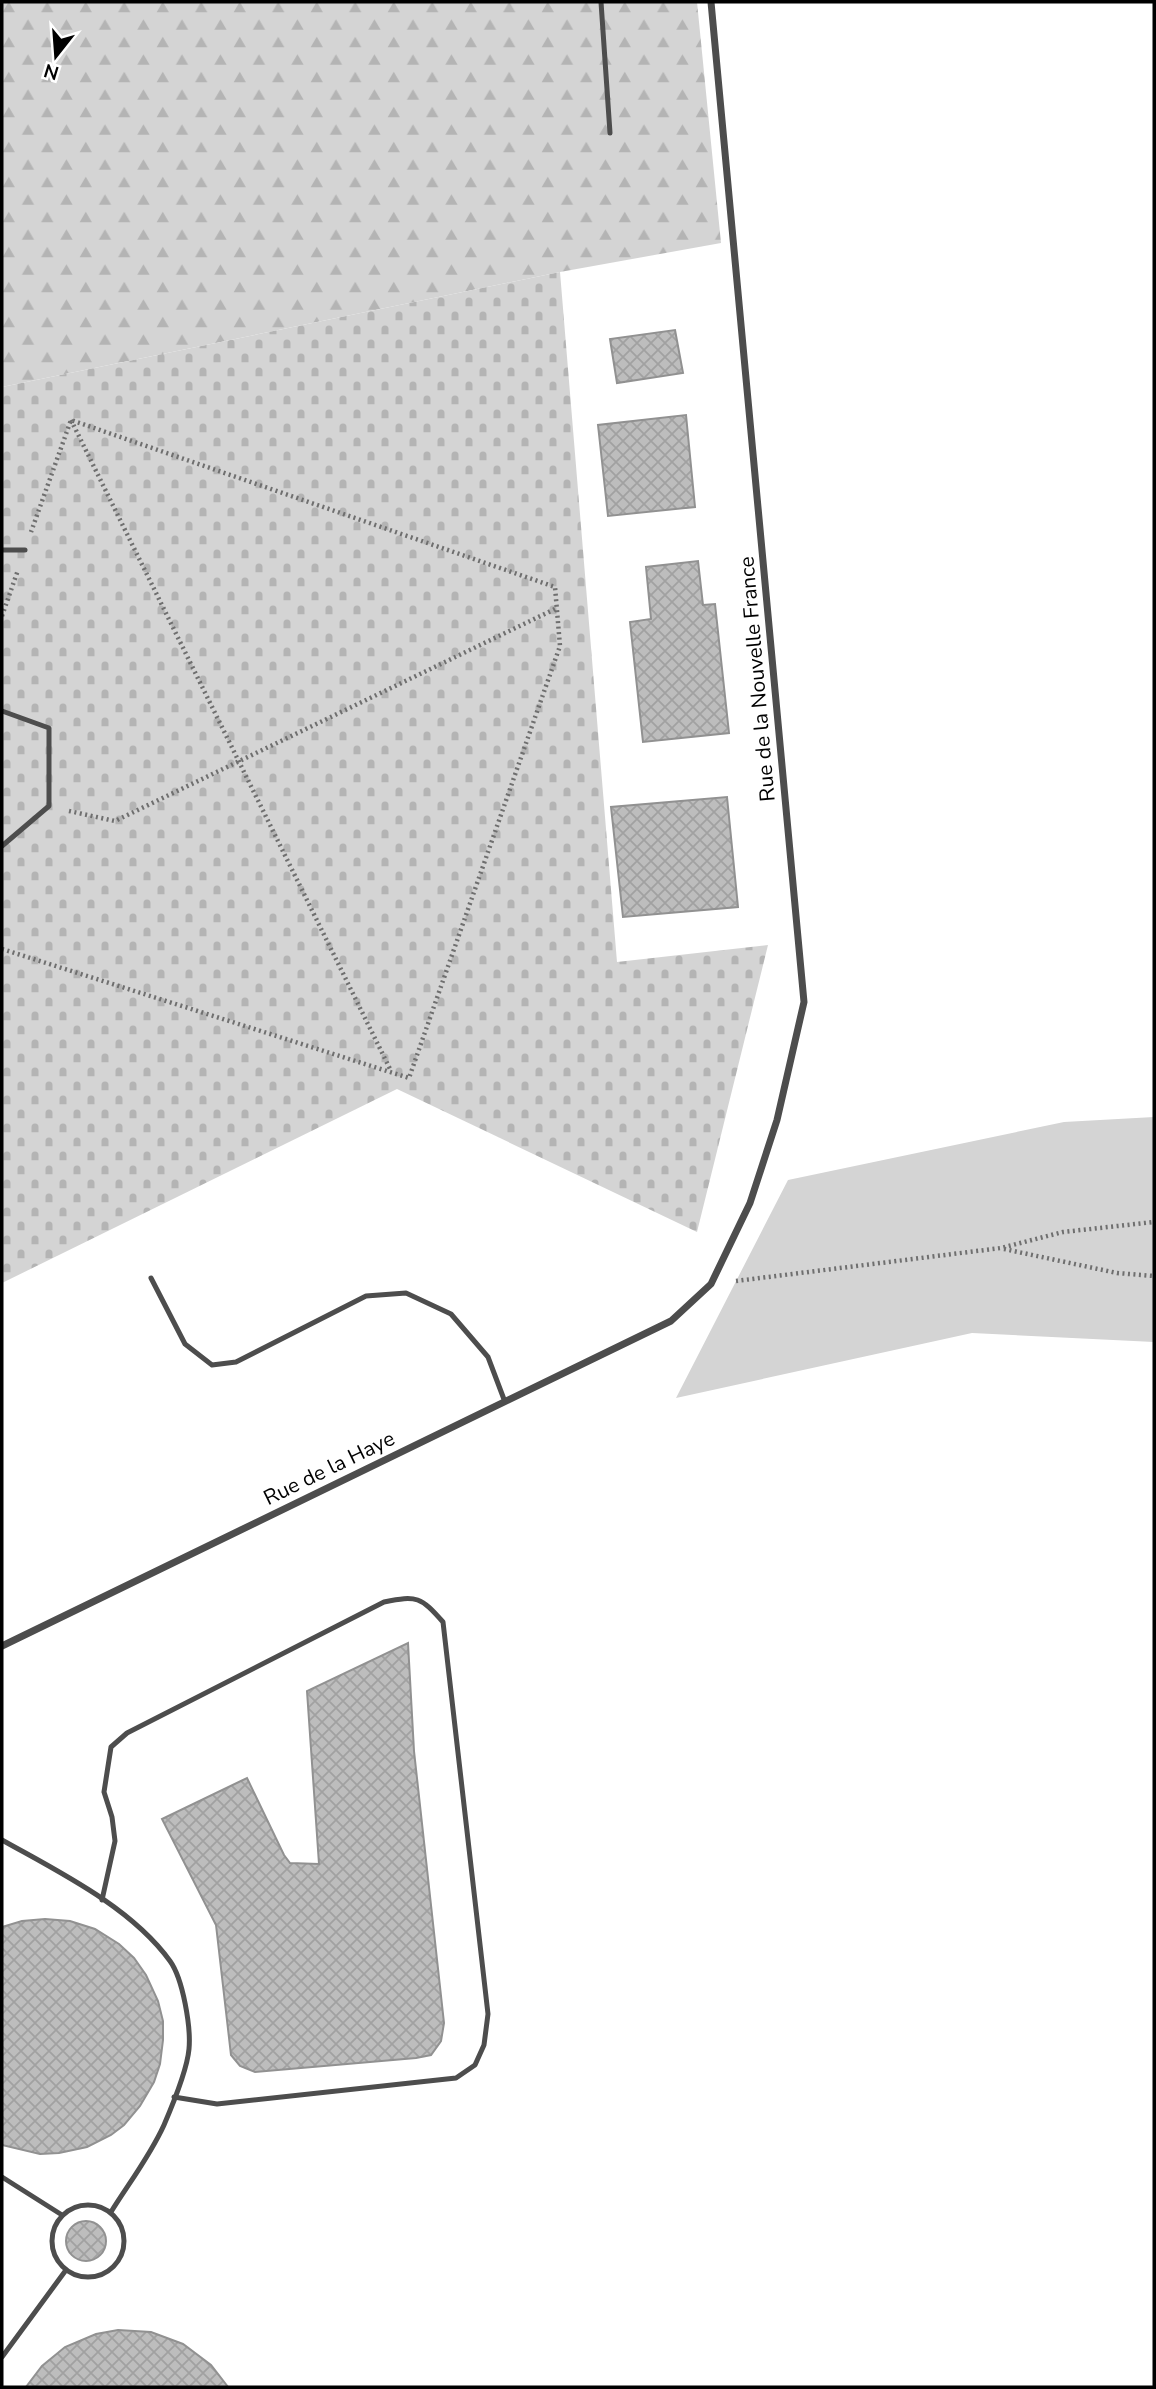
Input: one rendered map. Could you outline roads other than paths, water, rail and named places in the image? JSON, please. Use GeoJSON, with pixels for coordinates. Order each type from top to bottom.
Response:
{"type":"FeatureCollection","features":[{"type":"Feature","properties":{"kind":"street","name":"Rue de la Nouvelle France"},"geometry":{"type":"LineString","coordinates":[[671,1321],[711,1284],[751,1203],[777,1120],[804,1002],[711,2]]}},
{"type":"Feature","properties":{"kind":"street","name":"Rue de la Haye"},"geometry":{"type":"LineString","coordinates":[[2,1646],[671,1321]]}},
{"type":"Feature","properties":{"kind":"lane"},"geometry":{"type":"LineString","coordinates":[[601,2],[610,133]]}},
{"type":"Feature","properties":{"kind":"lane"},"geometry":{"type":"LineString","coordinates":[[2,550],[25,550]]}},
{"type":"Feature","properties":{"kind":"lane"},"geometry":{"type":"LineString","coordinates":[[2,711],[49,727],[49,806],[2,846]]}},
{"type":"Feature","properties":{"kind":"lane"},"geometry":{"type":"LineString","coordinates":[[151,1278],[185,1344],[212,1365],[236,1362],[366,1296],[405,1293],[451,1314],[488,1357],[505,1402]]}},
{"type":"Feature","properties":{"kind":"lane"},"geometry":{"type":"LineString","coordinates":[[102,1900],[114,1841],[112,1817],[104,1792],[111,1747],[127,1733],[384,1602],[407,1597],[426,1603],[443,1622],[488,2014],[484,2045],[475,2065],[456,2078],[283,2097],[216,2104],[174,2097]]}},
{"type":"Feature","properties":{"kind":"lane"},"geometry":{"type":"LineString","coordinates":[[2,1840],[84,1886],[137,1925],[172,1962],[185,1995],[189,2049],[174,2097],[163,2126],[111,2212]]}},
{"type":"Feature","properties":{"kind":"lane"},"geometry":{"type":"LineString","coordinates":[[2,2177],[62,2215]]}},
{"type":"Feature","properties":{"kind":"lane"},"geometry":{"type":"LineString","coordinates":[[87,2204],[100,2206],[111,2212],[120,2222],[124,2233],[124,2248],[118,2262],[108,2272],[94,2277],[79,2276],[66,2270],[56,2258],[51,2244],[54,2228],[62,2215],[87,2204]]}},
{"type":"Feature","properties":{"kind":"lane"},"geometry":{"type":"LineString","coordinates":[[2,2357],[66,2270]]}}]}
